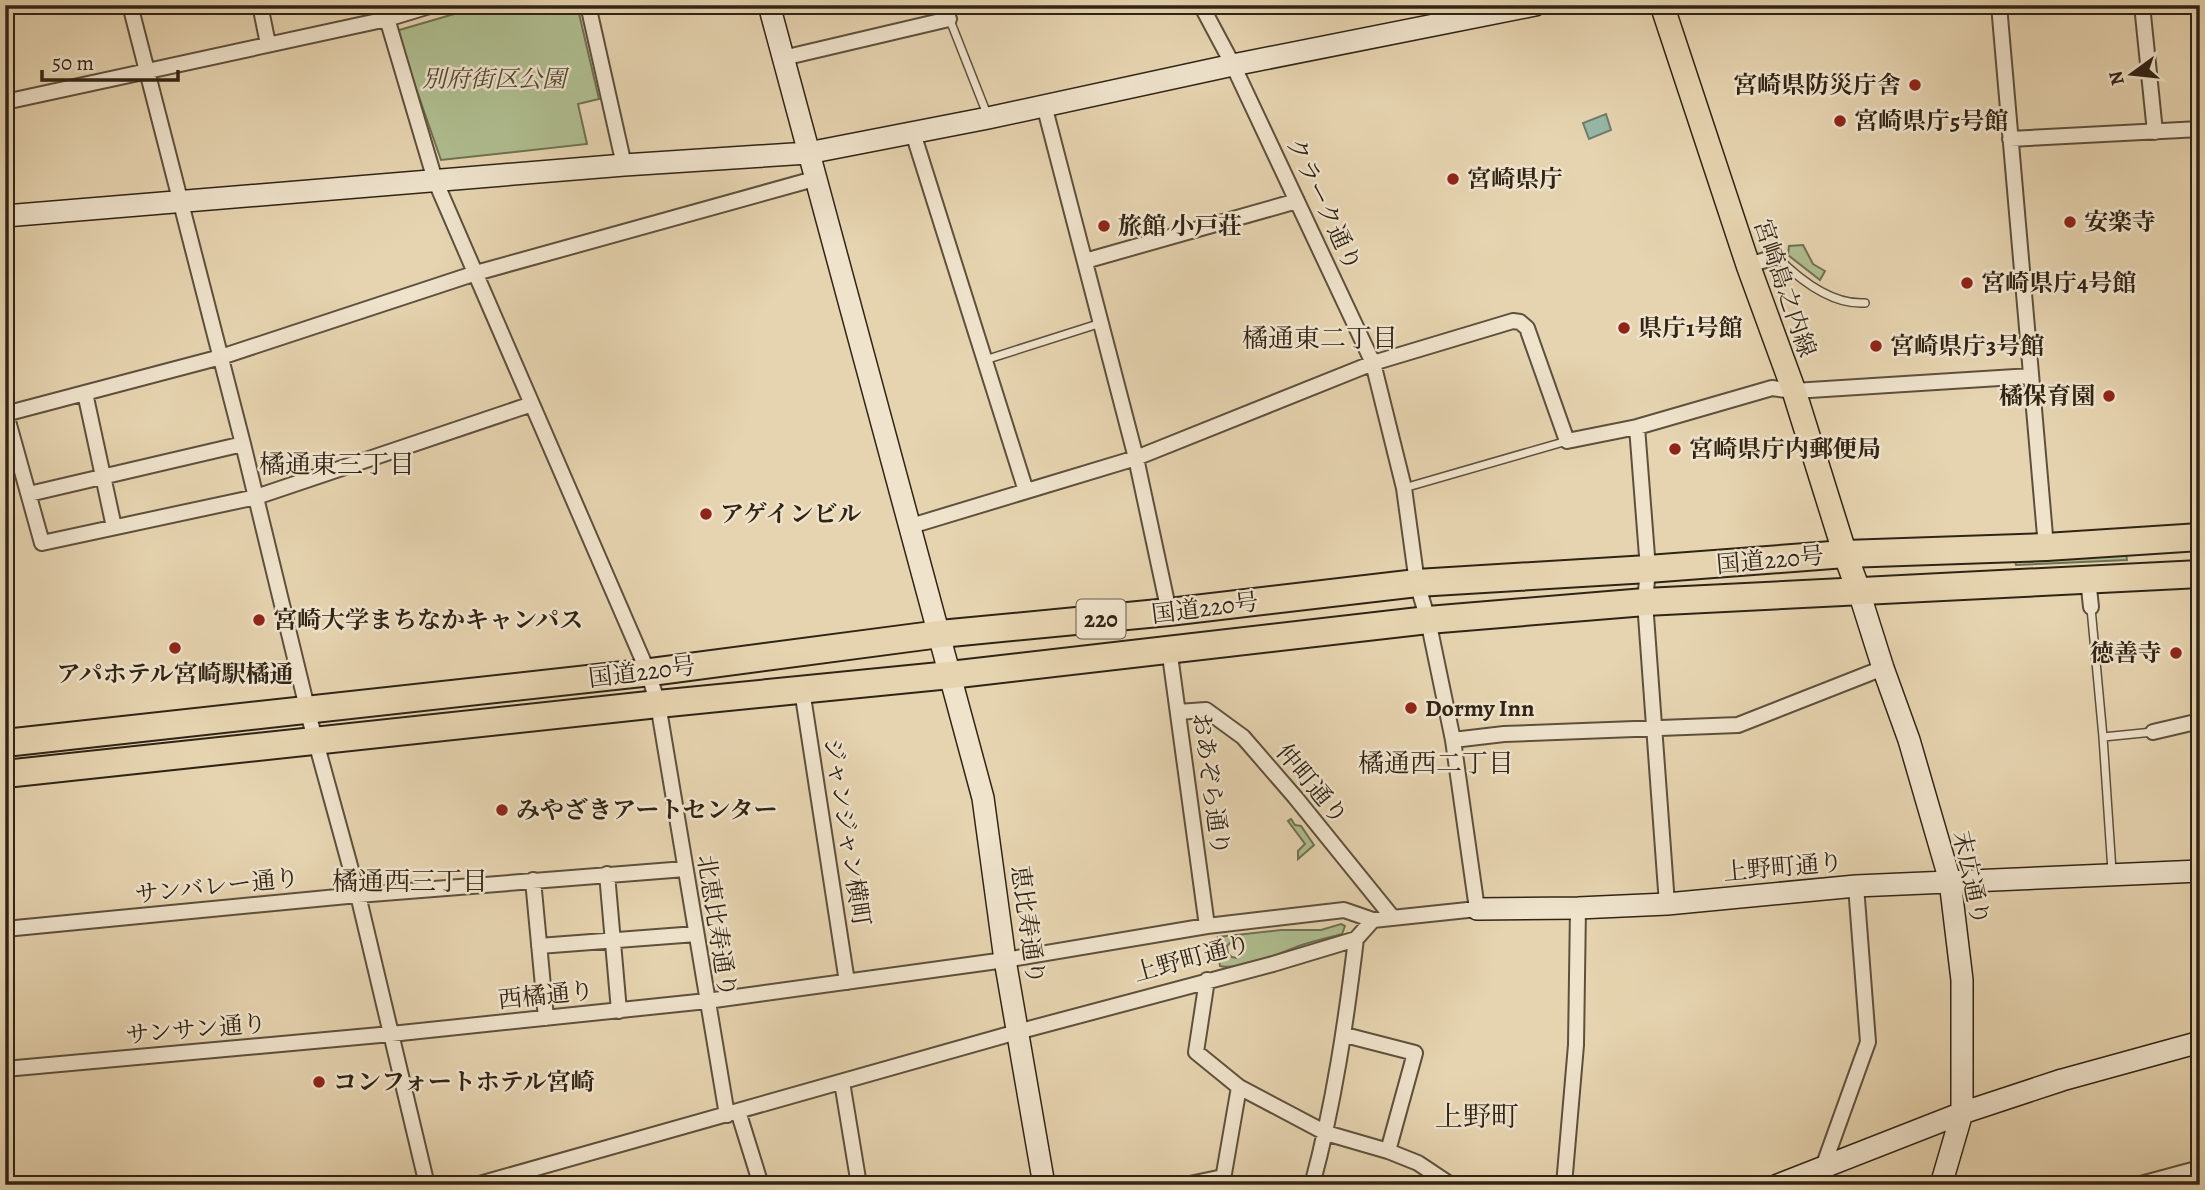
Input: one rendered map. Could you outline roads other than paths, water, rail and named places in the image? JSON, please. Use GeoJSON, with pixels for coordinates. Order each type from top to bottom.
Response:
{"type":"FeatureCollection","features":[{"type":"Feature","properties":{"kind":"highway","name":"国道220号"},"geometry":{"type":"LineString","coordinates":[[5,743],[1417,583],[1845,554],[2046,547],[2200,537]]}},
{"type":"Feature","properties":{"kind":"highway","name":"国道220号"},"geometry":{"type":"LineString","coordinates":[[5,774],[316,739],[950,675],[1428,620],[1645,602],[1858,589],[2200,574]]}},
{"type":"Feature","properties":{"kind":"main road","name":"宮崎島之内線"},"geometry":{"type":"LineString","coordinates":[[1662,5],[1748,265],[1794,391],[1858,589]]}},
{"type":"Feature","properties":{"kind":"street"},"geometry":{"type":"LineString","coordinates":[[130,5],[358,895],[427,1185]]}},
{"type":"Feature","properties":{"kind":"street"},"geometry":{"type":"LineString","coordinates":[[260,5],[268,44]]}},
{"type":"Feature","properties":{"kind":"street"},"geometry":{"type":"LineString","coordinates":[[5,102],[268,44],[385,12],[433,5]]}},
{"type":"Feature","properties":{"kind":"street"},"geometry":{"type":"LineString","coordinates":[[588,5],[624,165]]}},
{"type":"Feature","properties":{"kind":"street","name":"恵比寿通り"},"geometry":{"type":"LineString","coordinates":[[769,5],[983,798],[1005,960],[1044,1185]]}},
{"type":"Feature","properties":{"kind":"street","name":"クラーク通り"},"geometry":{"type":"LineString","coordinates":[[1201,5],[1233,65],[1373,363],[1404,488],[1417,583],[1428,620],[1453,740],[1477,909]]}},
{"type":"Feature","properties":{"kind":"street"},"geometry":{"type":"LineString","coordinates":[[5,216],[624,165],[808,153],[1535,5]]}},
{"type":"Feature","properties":{"kind":"street"},"geometry":{"type":"LineString","coordinates":[[1998,5],[2046,547]]}},
{"type":"Feature","properties":{"kind":"street"},"geometry":{"type":"LineString","coordinates":[[2142,5],[2155,132]]}},
{"type":"Feature","properties":{"kind":"street","name":"北恵比寿通り"},"geometry":{"type":"LineString","coordinates":[[385,12],[435,180],[648,672],[658,704],[707,1001],[733,1113],[761,1185]]}},
{"type":"Feature","properties":{"kind":"street"},"geometry":{"type":"LineString","coordinates":[[783,58],[946,12]]}},
{"type":"Feature","properties":{"kind":"street"},"geometry":{"type":"LineString","coordinates":[[1044,105],[1136,458],[1169,612]]}},
{"type":"Feature","properties":{"kind":"street"},"geometry":{"type":"LineString","coordinates":[[2010,139],[2200,128]]}},
{"type":"Feature","properties":{"kind":"street"},"geometry":{"type":"LineString","coordinates":[[912,133],[1026,491]]}},
{"type":"Feature","properties":{"kind":"street"},"geometry":{"type":"LineString","coordinates":[[532,404],[256,497],[42,543],[5,414],[221,357],[475,273],[814,179]]}},
{"type":"Feature","properties":{"kind":"street"},"geometry":{"type":"LineString","coordinates":[[1085,261],[1297,201]]}},
{"type":"Feature","properties":{"kind":"street"},"geometry":{"type":"LineString","coordinates":[[1748,265],[1776,257]]}},
{"type":"Feature","properties":{"kind":"street"},"geometry":{"type":"LineString","coordinates":[[911,526],[1136,458],[1373,363],[1513,321],[1520,322],[1527,328],[1567,441],[1637,427],[1772,388],[1794,391],[2031,376]]}},
{"type":"Feature","properties":{"kind":"street"},"geometry":{"type":"LineString","coordinates":[[85,393],[114,527]]}},
{"type":"Feature","properties":{"kind":"street"},"geometry":{"type":"LineString","coordinates":[[1637,427],[1648,569],[1645,602],[1667,904]]}},
{"type":"Feature","properties":{"kind":"street"},"geometry":{"type":"LineString","coordinates":[[29,494],[243,444]]}},
{"type":"Feature","properties":{"kind":"street"},"geometry":{"type":"LineString","coordinates":[[2088,579],[2091,607]]}},
{"type":"Feature","properties":{"kind":"street","name":"末広通り"},"geometry":{"type":"LineString","coordinates":[[1858,589],[1909,740],[1950,881],[1962,979],[1962,1113],[1941,1185]]}},
{"type":"Feature","properties":{"kind":"street","name":"おあぞら通り"},"geometry":{"type":"LineString","coordinates":[[1169,648],[1207,926]]}},
{"type":"Feature","properties":{"kind":"street"},"geometry":{"type":"LineString","coordinates":[[1453,740],[1504,734],[1738,725],[1883,668]]}},
{"type":"Feature","properties":{"kind":"street","name":"ジャンジャン横町"},"geometry":{"type":"LineString","coordinates":[[802,690],[847,982]]}},
{"type":"Feature","properties":{"kind":"street","name":"仲町通り"},"geometry":{"type":"LineString","coordinates":[[1178,712],[1206,710],[1243,737],[1393,918]]}},
{"type":"Feature","properties":{"kind":"street"},"geometry":{"type":"LineString","coordinates":[[2153,732],[2200,721]]}},
{"type":"Feature","properties":{"kind":"street","name":"サンバレー通り"},"geometry":{"type":"LineString","coordinates":[[5,929],[358,895],[685,869]]}},
{"type":"Feature","properties":{"kind":"street","name":"上野町通り"},"geometry":{"type":"LineString","coordinates":[[847,982],[1005,960],[1207,926],[1344,910],[1373,920],[1477,909],[1667,904],[1856,886],[2200,871]]}},
{"type":"Feature","properties":{"kind":"street"},"geometry":{"type":"LineString","coordinates":[[607,874],[619,1011]]}},
{"type":"Feature","properties":{"kind":"street"},"geometry":{"type":"LineString","coordinates":[[533,880],[546,1018]]}},
{"type":"Feature","properties":{"kind":"street"},"geometry":{"type":"LineString","coordinates":[[1823,1167],[1868,1042],[1856,886]]}},
{"type":"Feature","properties":{"kind":"street"},"geometry":{"type":"LineString","coordinates":[[1564,1185],[1576,1045],[1578,908]]}},
{"type":"Feature","properties":{"kind":"street"},"geometry":{"type":"LineString","coordinates":[[1312,1185],[1326,1133],[1345,1035],[1356,939],[1373,920]]}},
{"type":"Feature","properties":{"kind":"street"},"geometry":{"type":"LineString","coordinates":[[539,946],[696,934]]}},
{"type":"Feature","properties":{"kind":"street","name":"上野町通り"},"geometry":{"type":"LineString","coordinates":[[476,1185],[1356,939]]}},
{"type":"Feature","properties":{"kind":"street"},"geometry":{"type":"LineString","coordinates":[[1208,980],[1196,1052],[1239,1087],[1326,1133],[1388,1151],[1418,1163],[1451,1185]]}},
{"type":"Feature","properties":{"kind":"street","name":"西橘通り"},"geometry":{"type":"LineString","coordinates":[[391,1034],[707,1001],[847,982]]}},
{"type":"Feature","properties":{"kind":"street","name":"サンサン通り"},"geometry":{"type":"LineString","coordinates":[[5,1069],[391,1034]]}},
{"type":"Feature","properties":{"kind":"street"},"geometry":{"type":"LineString","coordinates":[[1345,1035],[1415,1053],[1388,1151]]}},
{"type":"Feature","properties":{"kind":"street"},"geometry":{"type":"LineString","coordinates":[[1777,1185],[1962,1113],[2062,1080],[2200,1042]]}},
{"type":"Feature","properties":{"kind":"street"},"geometry":{"type":"LineString","coordinates":[[842,1082],[859,1185]]}},
{"type":"Feature","properties":{"kind":"street"},"geometry":{"type":"LineString","coordinates":[[1185,1185],[1223,1181],[1239,1087]]}},
{"type":"Feature","properties":{"kind":"street"},"geometry":{"type":"LineString","coordinates":[[2137,1185],[2200,1168]]}},
{"type":"Feature","properties":{"kind":"lane"},"geometry":{"type":"LineString","coordinates":[[946,12],[988,118]]}},
{"type":"Feature","properties":{"kind":"lane"},"geometry":{"type":"LineString","coordinates":[[1776,257],[1801,280],[1851,304],[1865,303]]}},
{"type":"Feature","properties":{"kind":"lane"},"geometry":{"type":"LineString","coordinates":[[985,360],[1101,323]]}},
{"type":"Feature","properties":{"kind":"lane"},"geometry":{"type":"LineString","coordinates":[[1404,488],[1567,441]]}},
{"type":"Feature","properties":{"kind":"lane"},"geometry":{"type":"LineString","coordinates":[[2091,607],[2113,876]]}},
{"type":"Feature","properties":{"kind":"lane"},"geometry":{"type":"LineString","coordinates":[[2103,737],[2153,732]]}},
{"type":"Feature","properties":{"kind":"place","name":"宮崎県防災庁舎"},"geometry":{"type":"Point","coordinates":[1915,85]}},
{"type":"Feature","properties":{"kind":"place","name":"宮崎県庁5号館"},"geometry":{"type":"Point","coordinates":[1840,121]}},
{"type":"Feature","properties":{"kind":"place","name":"宮崎県庁"},"geometry":{"type":"Point","coordinates":[1453,179]}},
{"type":"Feature","properties":{"kind":"place","name":"安楽寺"},"geometry":{"type":"Point","coordinates":[2070,222]}},
{"type":"Feature","properties":{"kind":"place","name":"旅館 小戸荘"},"geometry":{"type":"Point","coordinates":[1104,226]}},
{"type":"Feature","properties":{"kind":"place","name":"宮崎県庁4号館"},"geometry":{"type":"Point","coordinates":[1967,283]}},
{"type":"Feature","properties":{"kind":"place","name":"県庁1号館"},"geometry":{"type":"Point","coordinates":[1624,328]}},
{"type":"Feature","properties":{"kind":"place","name":"宮崎県庁3号館"},"geometry":{"type":"Point","coordinates":[1876,346]}},
{"type":"Feature","properties":{"kind":"place","name":"橘保育園"},"geometry":{"type":"Point","coordinates":[2109,396]}},
{"type":"Feature","properties":{"kind":"place","name":"宮崎県庁内郵便局"},"geometry":{"type":"Point","coordinates":[1675,449]}},
{"type":"Feature","properties":{"kind":"place","name":"アゲインビル"},"geometry":{"type":"Point","coordinates":[706,514]}},
{"type":"Feature","properties":{"kind":"place","name":"宮崎大学まちなかキャンパス"},"geometry":{"type":"Point","coordinates":[259,620]}},
{"type":"Feature","properties":{"kind":"place","name":"アパホテル宮崎駅橘通"},"geometry":{"type":"Point","coordinates":[175,648]}},
{"type":"Feature","properties":{"kind":"place","name":"徳善寺"},"geometry":{"type":"Point","coordinates":[2176,653]}},
{"type":"Feature","properties":{"kind":"place","name":"Dormy Inn"},"geometry":{"type":"Point","coordinates":[1411,708]}},
{"type":"Feature","properties":{"kind":"place","name":"みやざきアートセンター"},"geometry":{"type":"Point","coordinates":[502,810]}},
{"type":"Feature","properties":{"kind":"place","name":"コンフォートホテル宮崎"},"geometry":{"type":"Point","coordinates":[319,1082]}},
{"type":"Feature","properties":{"kind":"district","name":"橘通東二丁目"},"geometry":{"type":"Point","coordinates":[1320,338]}},
{"type":"Feature","properties":{"kind":"district","name":"橘通東三丁目"},"geometry":{"type":"Point","coordinates":[337,464]}},
{"type":"Feature","properties":{"kind":"district","name":"橘通西二丁目"},"geometry":{"type":"Point","coordinates":[1436,763]}},
{"type":"Feature","properties":{"kind":"district","name":"橘通西三丁目"},"geometry":{"type":"Point","coordinates":[410,881]}},
{"type":"Feature","properties":{"kind":"district","name":"上野町"},"geometry":{"type":"Point","coordinates":[1477,1116]}},
{"type":"Feature","properties":{"kind":"park label","name":"別府街区公園"},"geometry":{"type":"Point","coordinates":[494,79]}}]}
